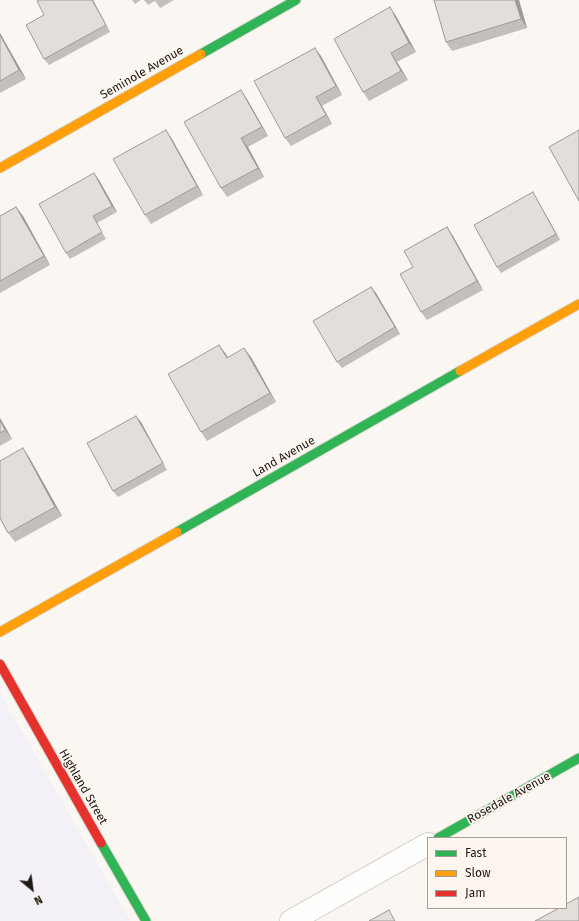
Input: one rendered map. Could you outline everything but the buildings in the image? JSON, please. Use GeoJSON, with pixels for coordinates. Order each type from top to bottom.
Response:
{"type":"FeatureCollection","features":[{"type":"Feature","properties":{"kind":"street","name":"Seminole Avenue"},"geometry":{"type":"LineString","coordinates":[[0,168],[296,0]]}},
{"type":"Feature","properties":{"kind":"street","name":"Land Avenue"},"geometry":{"type":"LineString","coordinates":[[0,632],[579,304]]}},
{"type":"Feature","properties":{"kind":"street","name":"Highland Street"},"geometry":{"type":"LineString","coordinates":[[0,664],[146,921]]}},
{"type":"Feature","properties":{"kind":"street","name":"Rosedale Avenue"},"geometry":{"type":"LineString","coordinates":[[440,837],[579,758]]}},
{"type":"Feature","properties":{"kind":"street"},"geometry":{"type":"LineString","coordinates":[[291,921],[427,845]]}},
{"type":"Feature","properties":{"kind":"shaded area"},"geometry":{"type":"Polygon","coordinates":[[[0,693],[130,921],[0,921],[0,693]]]}},
{"type":"Feature","properties":{"kind":"traffic: fast"},"geometry":{"type":"LineString","coordinates":[[201,54],[296,0]]}},
{"type":"Feature","properties":{"kind":"traffic: fast"},"geometry":{"type":"LineString","coordinates":[[177,532],[460,371]]}},
{"type":"Feature","properties":{"kind":"traffic: fast"},"geometry":{"type":"LineString","coordinates":[[440,837],[579,758]]}},
{"type":"Feature","properties":{"kind":"traffic: fast"},"geometry":{"type":"LineString","coordinates":[[101,843],[146,921]]}},
{"type":"Feature","properties":{"kind":"traffic: slow"},"geometry":{"type":"LineString","coordinates":[[0,168],[201,54]]}},
{"type":"Feature","properties":{"kind":"traffic: slow"},"geometry":{"type":"LineString","coordinates":[[460,371],[579,304]]}},
{"type":"Feature","properties":{"kind":"traffic: slow"},"geometry":{"type":"LineString","coordinates":[[0,632],[177,532]]}},
{"type":"Feature","properties":{"kind":"traffic: jam"},"geometry":{"type":"LineString","coordinates":[[0,664],[101,843]]}}]}
